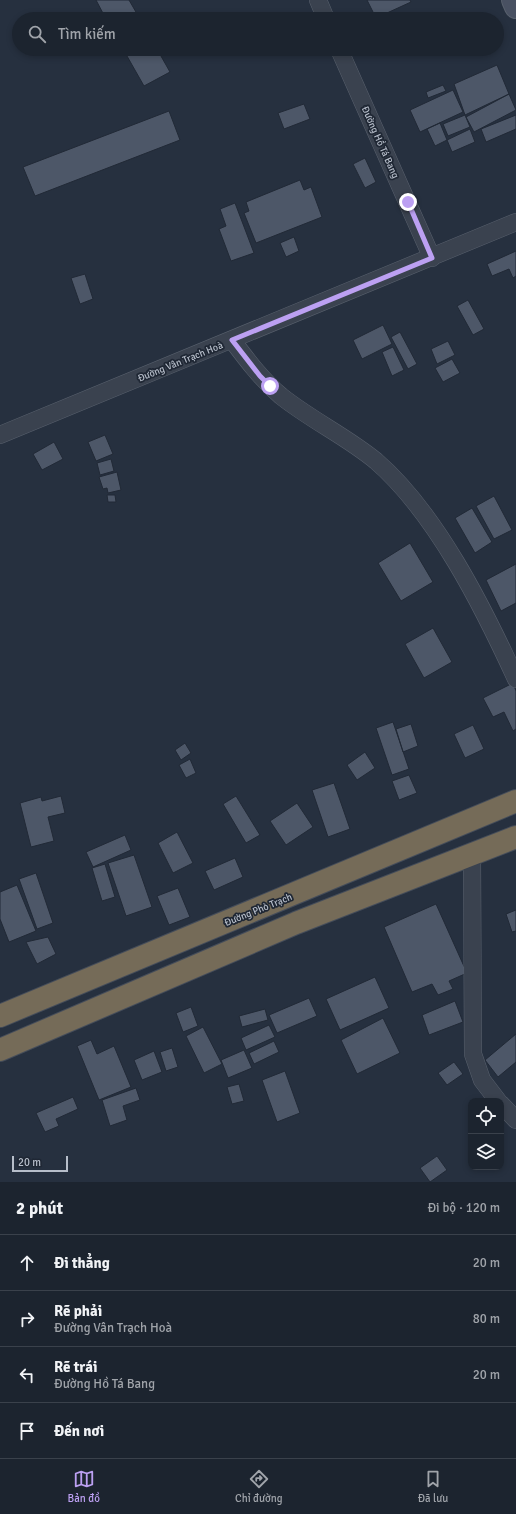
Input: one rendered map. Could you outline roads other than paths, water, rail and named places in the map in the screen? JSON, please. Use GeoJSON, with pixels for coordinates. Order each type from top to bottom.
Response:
{"type":"FeatureCollection","features":[{"type":"Feature","properties":{"kind":"highway","name":"Đường Phò Trạch"},"geometry":{"type":"LineString","coordinates":[[0,1016],[516,801]]}},
{"type":"Feature","properties":{"kind":"highway"},"geometry":{"type":"LineString","coordinates":[[0,1050],[296,923],[516,837]]}},
{"type":"Feature","properties":{"kind":"highway"},"geometry":{"type":"LineString","coordinates":[[286,898],[296,923]]}},
{"type":"Feature","properties":{"kind":"street"},"geometry":{"type":"LineString","coordinates":[[318,0],[323,12]]}},
{"type":"Feature","properties":{"kind":"street"},"geometry":{"type":"LineString","coordinates":[[513,0],[516,7]]}},
{"type":"Feature","properties":{"kind":"street","name":"Đường Hồ Tá Bang"},"geometry":{"type":"LineString","coordinates":[[342,56],[432,258]]}},
{"type":"Feature","properties":{"kind":"street","name":"Đường Vân Trạch Hoà"},"geometry":{"type":"LineString","coordinates":[[0,435],[432,258],[516,222]]}},
{"type":"Feature","properties":{"kind":"street"},"geometry":{"type":"LineString","coordinates":[[232,340],[260,376],[281,396],[376,462],[404,490],[432,526],[469,584],[516,679]]}},
{"type":"Feature","properties":{"kind":"street"},"geometry":{"type":"LineString","coordinates":[[472,855],[473,1054],[482,1080],[496,1098]]}},
{"type":"Feature","properties":{"kind":"street"},"geometry":{"type":"LineString","coordinates":[[504,1107],[516,1120]]}}]}
